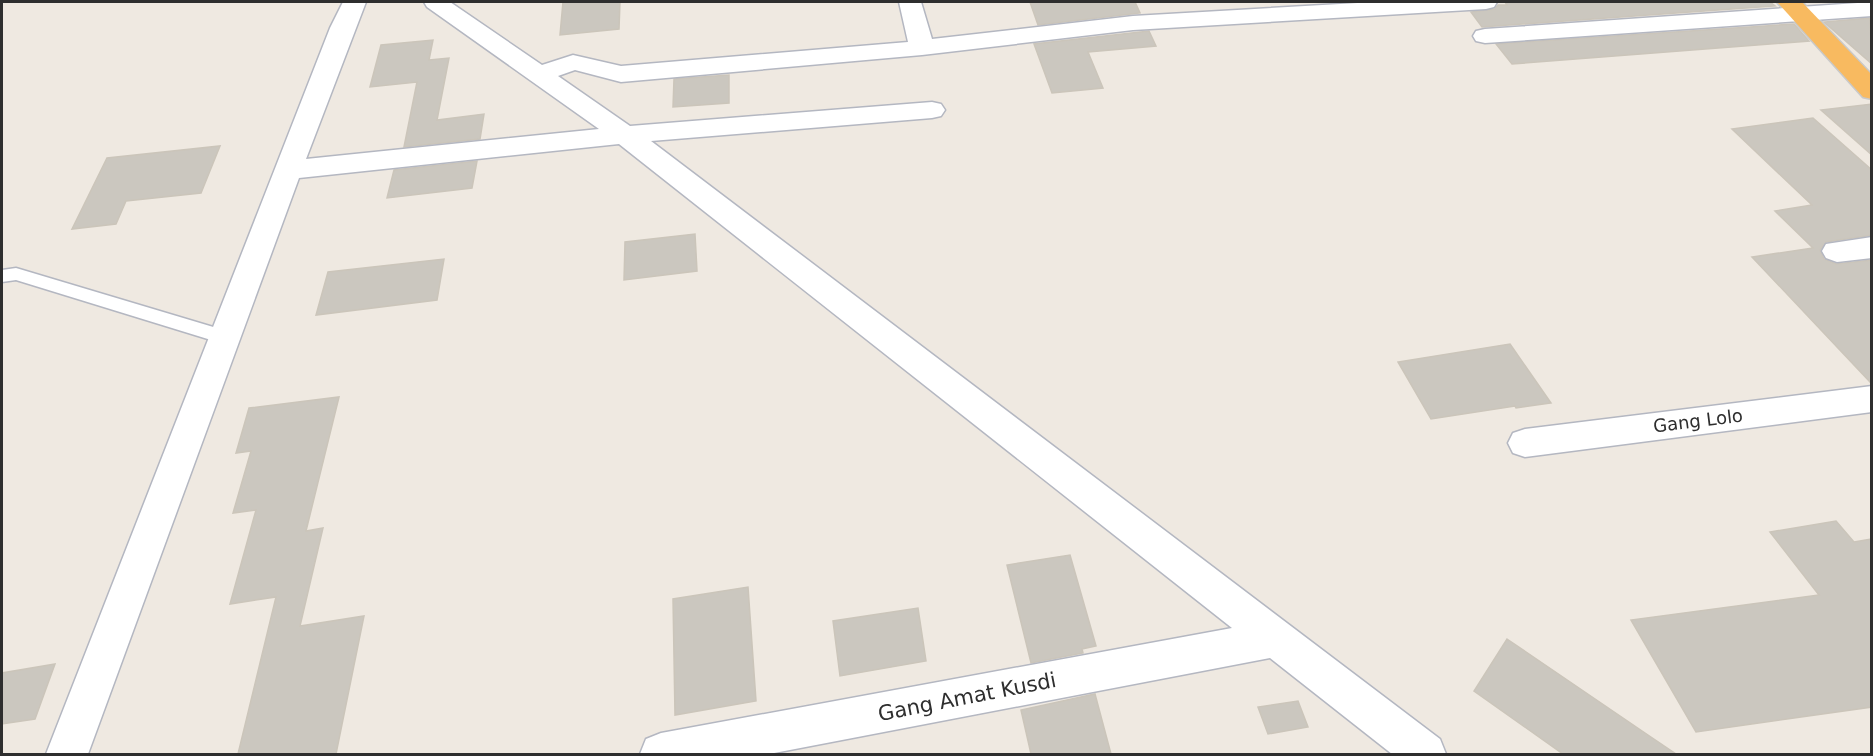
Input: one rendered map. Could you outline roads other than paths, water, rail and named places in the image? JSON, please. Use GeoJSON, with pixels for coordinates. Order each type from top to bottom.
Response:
{"type":"FeatureCollection","features":[{"type":"Feature","properties":{"kind":"highway"},"geometry":{"type":"LineString","coordinates":[[1795,8],[1872,91]]}},
{"type":"Feature","properties":{"kind":"street"},"geometry":{"type":"LineString","coordinates":[[68,754],[224,337],[354,2]]}},
{"type":"Feature","properties":{"kind":"street"},"geometry":{"type":"LineString","coordinates":[[435,2],[543,73],[625,135],[1425,754]]}},
{"type":"Feature","properties":{"kind":"street"},"geometry":{"type":"LineString","coordinates":[[910,2],[922,48]]}},
{"type":"Feature","properties":{"kind":"street"},"geometry":{"type":"LineString","coordinates":[[543,73],[573,62],[621,74],[922,48],[1133,23],[1486,2]]}},
{"type":"Feature","properties":{"kind":"street"},"geometry":{"type":"LineString","coordinates":[[1485,36],[1795,8],[1872,9]]}},
{"type":"Feature","properties":{"kind":"street"},"geometry":{"type":"LineString","coordinates":[[288,170],[625,135],[933,110]]}},
{"type":"Feature","properties":{"kind":"street"},"geometry":{"type":"LineString","coordinates":[[1837,250],[1872,248]]}},
{"type":"Feature","properties":{"kind":"street","name":"Gang Lolo"},"geometry":{"type":"LineString","coordinates":[[1525,443],[1872,399]]}},
{"type":"Feature","properties":{"kind":"street","name":"Gang Amat Kusdi"},"geometry":{"type":"LineString","coordinates":[[661,754],[1274,639]]}},
{"type":"Feature","properties":{"kind":"lane"},"geometry":{"type":"LineString","coordinates":[[2,276],[16,274],[224,337]]}}]}
